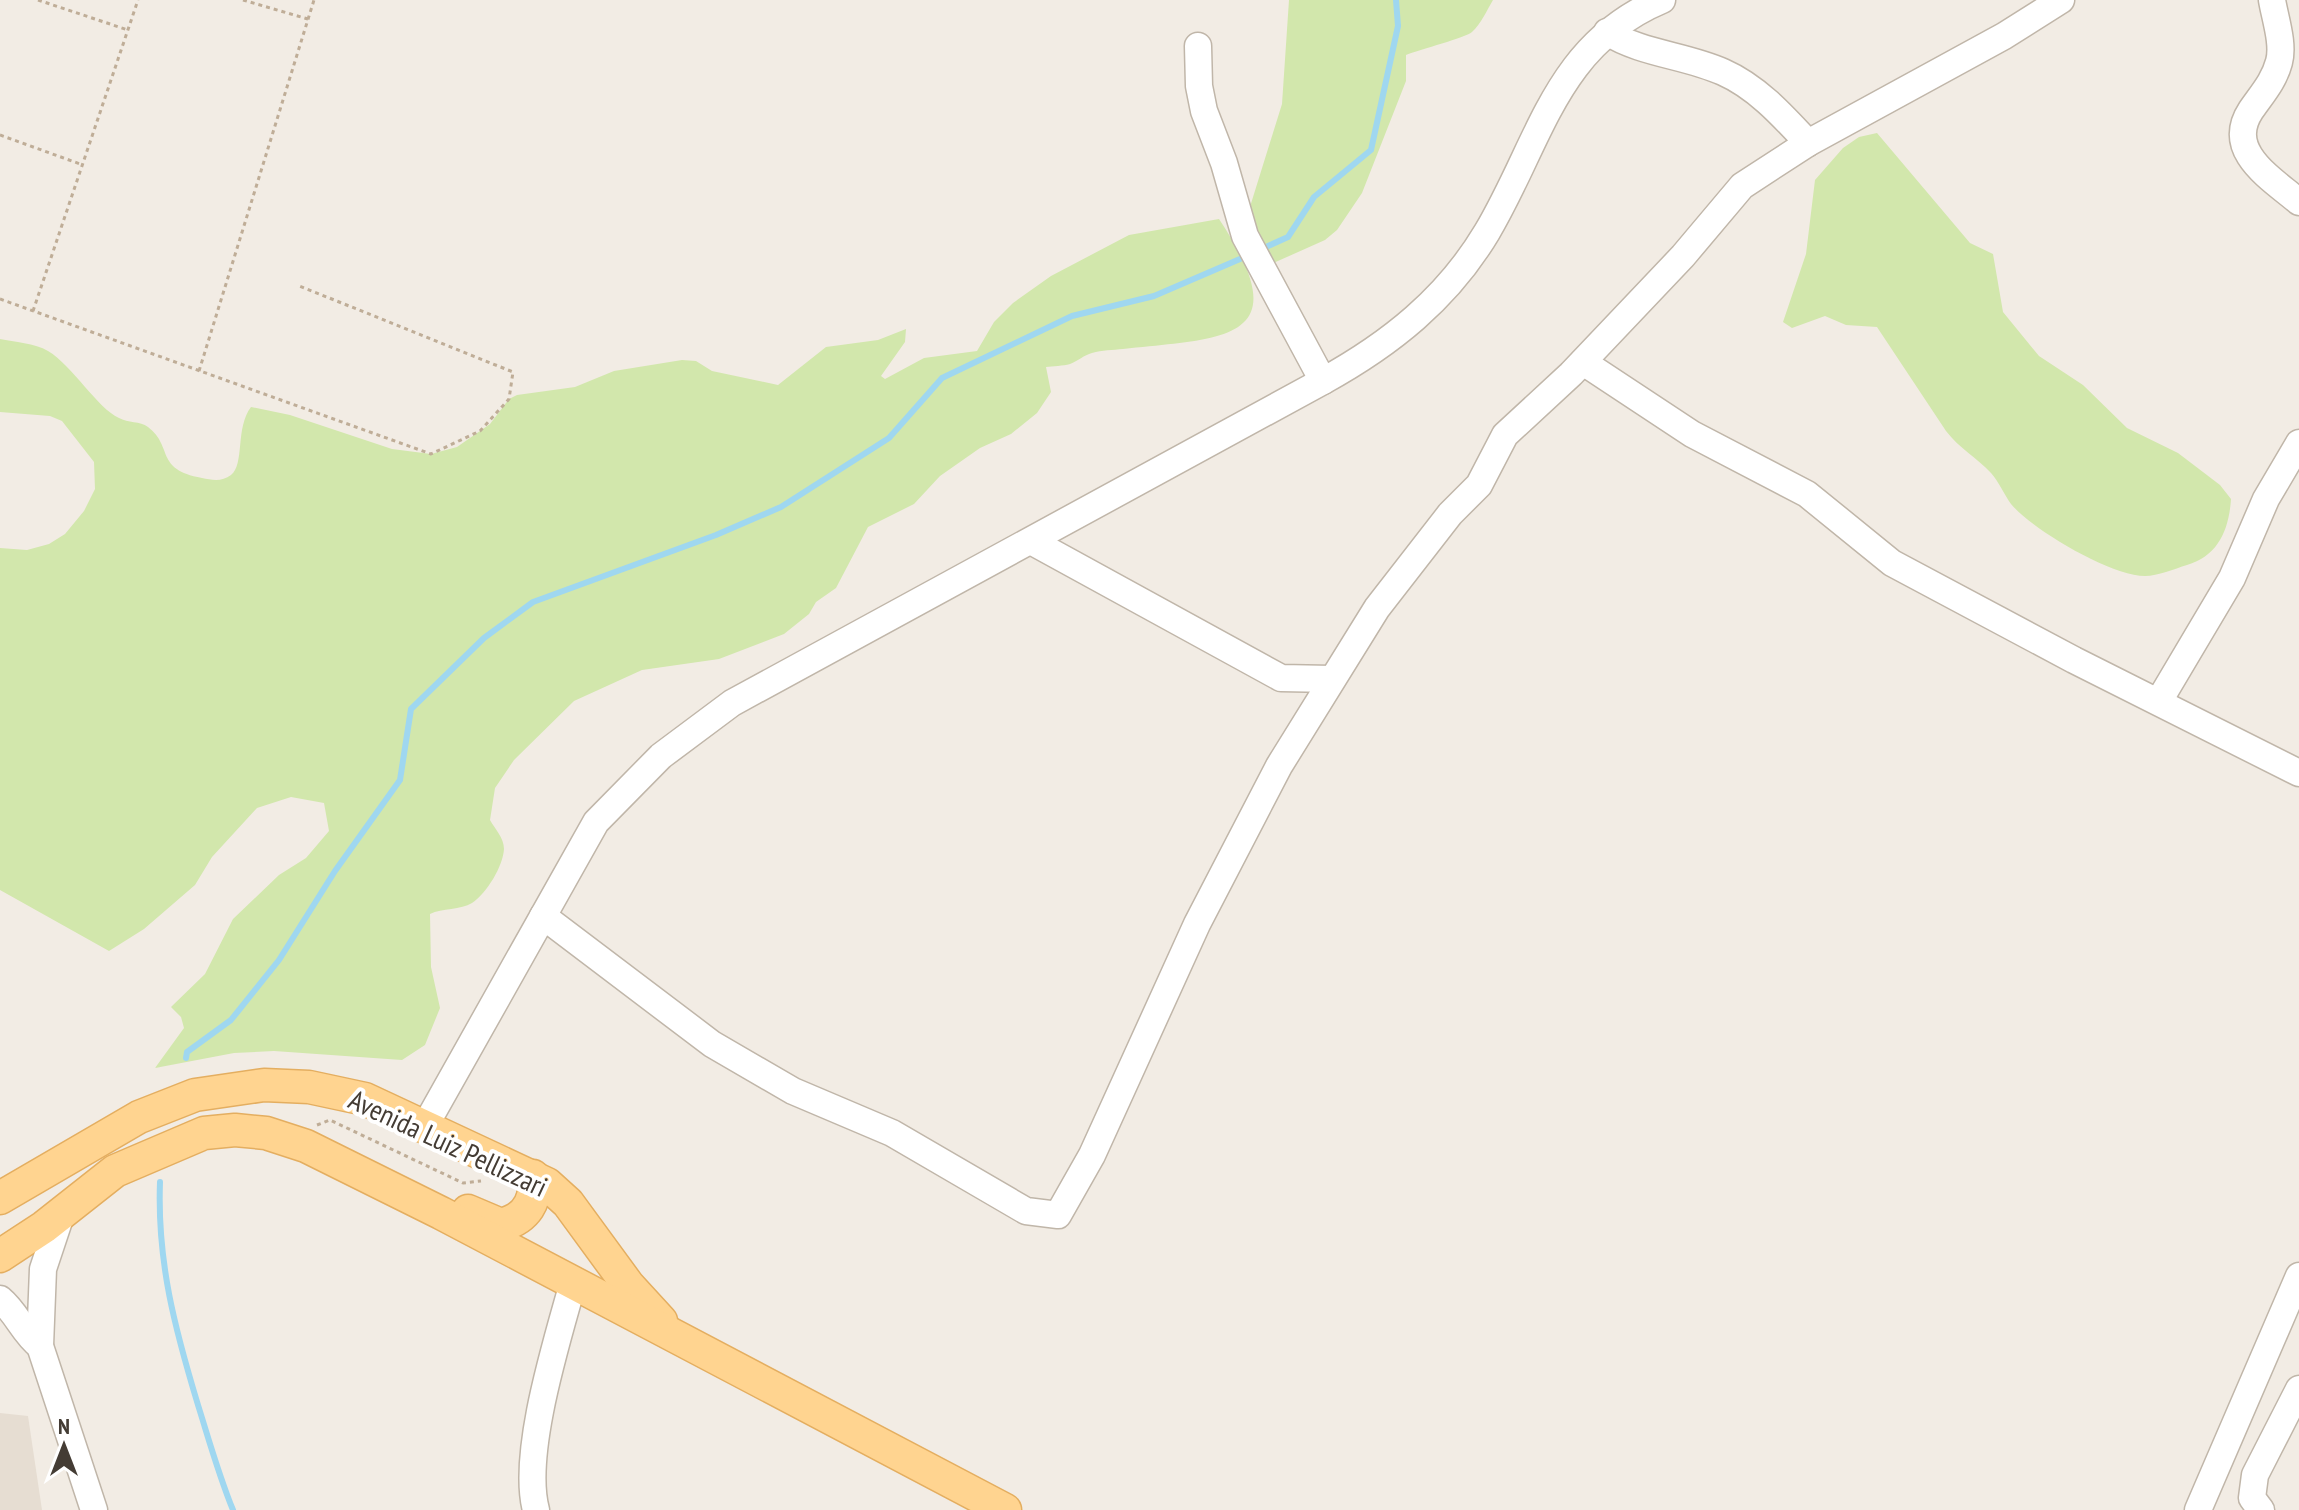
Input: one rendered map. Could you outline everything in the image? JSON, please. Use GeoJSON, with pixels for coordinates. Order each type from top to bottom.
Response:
{"type":"FeatureCollection","features":[{"type":"Feature","properties":{"kind":"main road","name":"Avenida Luiz Pellizzari"},"geometry":{"type":"LineString","coordinates":[[0,1198],[111,1130],[195,1095],[264,1085],[309,1087],[365,1099],[533,1176],[568,1203],[628,1285],[666,1329]]}},
{"type":"Feature","properties":{"kind":"main road","name":"Avenida Luiz Pellizzari"},"geometry":{"type":"LineString","coordinates":[[0,1256],[115,1171],[204,1133],[250,1130],[306,1146],[441,1213],[1005,1510]]}},
{"type":"Feature","properties":{"kind":"main road"},"geometry":{"type":"LineString","coordinates":[[441,1213],[463,1209],[501,1225],[509,1223],[523,1215],[532,1202],[533,1176]]}},
{"type":"Feature","properties":{"kind":"street"},"geometry":{"type":"LineString","coordinates":[[425,1126],[596,822],[638,777],[684,737],[732,703],[1323,381],[1394,337],[1453,280],[1488,231],[1559,87],[1572,67],[1607,32],[1662,0]]}},
{"type":"Feature","properties":{"kind":"street"},"geometry":{"type":"LineString","coordinates":[[543,916],[712,1044],[793,1091],[892,1133],[1026,1211],[1058,1215],[1092,1155],[1197,924],[1279,766],[1377,608],[1450,514],[1479,485],[1505,435],[1583,362],[1683,256],[1742,186],[1808,143],[2004,36],[2061,0]]}},
{"type":"Feature","properties":{"kind":"street"},"geometry":{"type":"LineString","coordinates":[[2272,0],[2280,59],[2271,83],[2241,129],[2242,146],[2253,162],[2299,202]]}},
{"type":"Feature","properties":{"kind":"street"},"geometry":{"type":"LineString","coordinates":[[1607,32],[1626,43],[1724,72],[1775,106],[1808,143]]}},
{"type":"Feature","properties":{"kind":"street"},"geometry":{"type":"LineString","coordinates":[[1198,46],[1199,86],[1204,111],[1224,163],[1245,236],[1323,381]]}},
{"type":"Feature","properties":{"kind":"street"},"geometry":{"type":"LineString","coordinates":[[1583,362],[1692,434],[1807,494],[1892,563],[2299,773]]}},
{"type":"Feature","properties":{"kind":"street"},"geometry":{"type":"LineString","coordinates":[[2159,701],[2232,578],[2266,499],[2299,443]]}},
{"type":"Feature","properties":{"kind":"street"},"geometry":{"type":"LineString","coordinates":[[1031,541],[1281,678],[1332,679]]}},
{"type":"Feature","properties":{"kind":"street"},"geometry":{"type":"LineString","coordinates":[[62,1212],[43,1269],[40,1346],[94,1510]]}},
{"type":"Feature","properties":{"kind":"street"},"geometry":{"type":"LineString","coordinates":[[2198,1510],[2299,1276]]}},
{"type":"Feature","properties":{"kind":"street"},"geometry":{"type":"LineString","coordinates":[[536,1510],[531,1489],[535,1451],[554,1352],[573,1283]]}},
{"type":"Feature","properties":{"kind":"street"},"geometry":{"type":"LineString","coordinates":[[0,1299],[16,1315],[27,1336],[40,1346]]}},
{"type":"Feature","properties":{"kind":"street"},"geometry":{"type":"LineString","coordinates":[[2261,1510],[2252,1498],[2255,1475],[2299,1389]]}},
{"type":"Feature","properties":{"kind":"path"},"geometry":{"type":"LineString","coordinates":[[38,0],[128,30]]}},
{"type":"Feature","properties":{"kind":"path"},"geometry":{"type":"LineString","coordinates":[[33,311],[138,0]]}},
{"type":"Feature","properties":{"kind":"path"},"geometry":{"type":"LineString","coordinates":[[243,0],[308,19]]}},
{"type":"Feature","properties":{"kind":"path"},"geometry":{"type":"LineString","coordinates":[[199,372],[314,0]]}},
{"type":"Feature","properties":{"kind":"path"},"geometry":{"type":"LineString","coordinates":[[0,135],[83,165]]}},
{"type":"Feature","properties":{"kind":"path"},"geometry":{"type":"LineString","coordinates":[[0,299],[431,454],[480,431],[509,399],[513,372],[297,285]]}},
{"type":"Feature","properties":{"kind":"path"},"geometry":{"type":"LineString","coordinates":[[306,1146],[319,1122],[330,1120],[463,1183],[480,1182],[494,1158]]}},
{"type":"Feature","properties":{"kind":"shaded area"},"geometry":{"type":"Polygon","coordinates":[[[0,1413],[28,1416],[42,1510],[0,1510],[0,1413]]]}},
{"type":"Feature","properties":{"kind":"green space"},"geometry":{"type":"Polygon","coordinates":[[[1289,0],[1493,0],[1472,32],[1406,55],[1406,81],[1362,193],[1337,230],[1325,240],[1269,265],[1249,210],[1282,104],[1289,0]]]}},
{"type":"Feature","properties":{"kind":"green space"},"geometry":{"type":"Polygon","coordinates":[[[1877,133],[1970,243],[1993,254],[2003,312],[2039,356],[2083,385],[2127,428],[2178,453],[2220,485],[2231,499],[2224,531],[2207,555],[2161,574],[2145,576],[2113,568],[2074,550],[2022,515],[1991,473],[1951,437],[1877,327],[1846,325],[1825,316],[1792,328],[1783,322],[1806,254],[1815,180],[1843,148],[1859,137],[1877,133]]]}},
{"type":"Feature","properties":{"kind":"green space"},"geometry":{"type":"Polygon","coordinates":[[[1219,219],[1242,259],[1253,289],[1251,311],[1240,326],[1220,335],[1193,341],[1100,351],[1070,364],[1046,367],[1051,392],[1037,413],[1011,434],[980,448],[940,476],[914,504],[868,527],[836,588],[816,602],[809,614],[784,634],[719,659],[642,670],[574,701],[514,760],[495,788],[490,820],[501,837],[504,849],[493,879],[472,903],[430,914],[431,967],[440,1008],[425,1045],[402,1060],[274,1051],[234,1053],[155,1068],[184,1028],[181,1017],[171,1007],[205,974],[233,919],[279,875],[306,858],[329,831],[324,803],[291,797],[257,808],[212,857],[195,885],[144,929],[109,951],[0,890],[0,548],[27,550],[49,544],[65,534],[84,511],[95,489],[94,462],[62,421],[50,416],[0,412],[0,339],[31,344],[48,351],[67,366],[111,413],[148,427],[177,469],[202,478],[221,480],[231,475],[238,463],[243,425],[251,407],[290,415],[392,449],[431,454],[457,447],[490,424],[509,399],[517,395],[575,387],[614,371],[682,360],[696,361],[712,371],[778,385],[826,347],[878,340],[906,329],[905,342],[881,376],[885,379],[924,358],[977,351],[994,322],[1013,303],[1051,276],[1129,235],[1219,219]]]}},
{"type":"Feature","properties":{"kind":"waterway"},"geometry":{"type":"LineString","coordinates":[[1268,246],[1288,237],[1314,197],[1371,150],[1398,26],[1396,0]]}},
{"type":"Feature","properties":{"kind":"waterway"},"geometry":{"type":"LineString","coordinates":[[186,1058],[187,1052],[231,1020],[279,960],[335,871],[400,780],[411,709],[484,638],[533,602],[716,535],[781,507],[889,438],[942,378],[1072,316],[1154,296],[1240,259]]}},
{"type":"Feature","properties":{"kind":"waterway"},"geometry":{"type":"LineString","coordinates":[[160,1182],[161,1240],[175,1322],[210,1445],[233,1510]]}}]}
